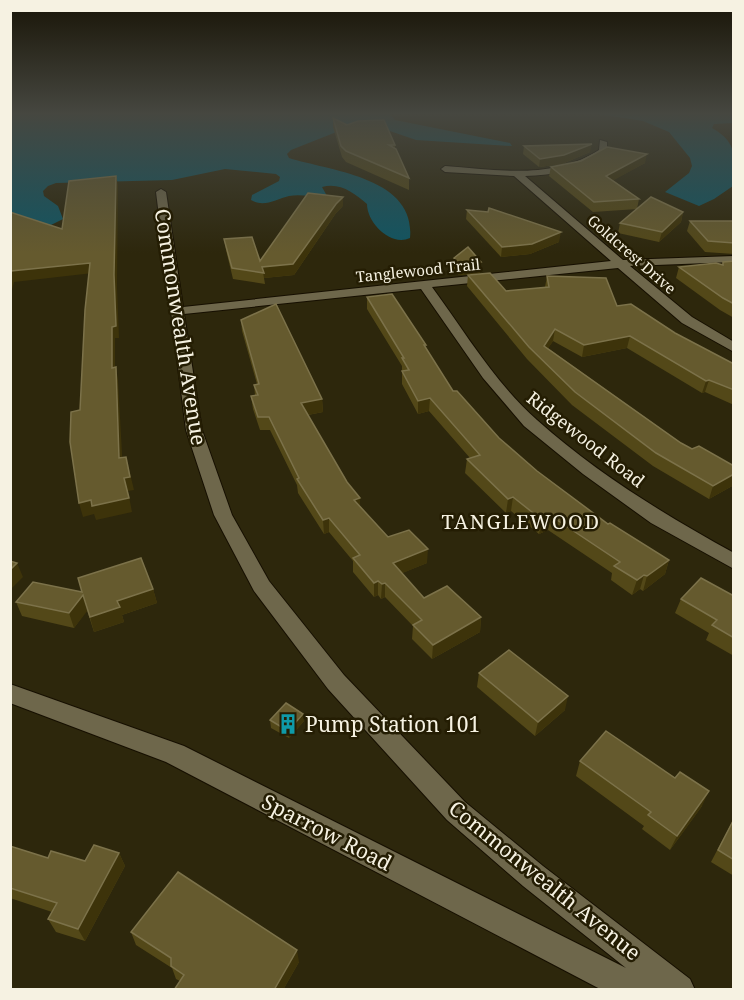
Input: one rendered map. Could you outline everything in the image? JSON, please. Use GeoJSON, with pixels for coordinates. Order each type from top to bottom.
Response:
{"type":"FeatureCollection","features":[{"type":"Feature","properties":{"kind":"street"},"geometry":{"type":"LineString","coordinates":[[445,169],[516,173],[575,166],[592,160]]}},
{"type":"Feature","properties":{"kind":"street","name":"Goldcrest Drive"},"geometry":{"type":"LineString","coordinates":[[516,173],[619,264],[687,320],[734,348]]}},
{"type":"Feature","properties":{"kind":"street","name":"Commonwealth Avenue"},"geometry":{"type":"LineString","coordinates":[[161,192],[194,430],[223,515],[261,586],[336,682],[456,811],[533,876],[679,990]]}},
{"type":"Feature","properties":{"kind":"street","name":"Tanglewood Trail"},"geometry":{"type":"LineString","coordinates":[[177,311],[619,264],[694,258],[734,259]]}},
{"type":"Feature","properties":{"kind":"street","name":"Ridgewood Road"},"geometry":{"type":"LineString","coordinates":[[424,284],[488,375],[517,411],[530,423],[589,470],[658,519],[734,562]]}},
{"type":"Feature","properties":{"kind":"street","name":"Sparrow Road"},"geometry":{"type":"LineString","coordinates":[[10,693],[175,754],[636,990]]}},
{"type":"Feature","properties":{"kind":"water"},"geometry":{"type":"Polygon","coordinates":[[[11,160],[295,160],[347,173],[385,189],[399,202],[408,218],[410,238],[395,239],[381,231],[371,219],[367,204],[341,187],[322,187],[327,196],[324,197],[293,195],[261,203],[251,200],[252,195],[279,181],[280,177],[276,174],[225,169],[172,180],[56,183],[43,191],[44,196],[58,206],[63,219],[49,226],[11,226],[11,160]]]}},
{"type":"Feature","properties":{"kind":"water"},"geometry":{"type":"Polygon","coordinates":[[[690,160],[734,160],[733,186],[699,206],[665,192],[689,173],[692,166],[690,160]]]}},
{"type":"Feature","properties":{"kind":"building"},"geometry":{"type":"Polygon","coordinates":[[[366,160],[401,160],[409,178],[366,160]]]}},
{"type":"Feature","properties":{"kind":"building"},"geometry":{"type":"Polygon","coordinates":[[[636,160],[606,176],[639,199],[594,202],[551,167],[581,161],[636,160]]]}},
{"type":"Feature","properties":{"kind":"building"},"geometry":{"type":"Polygon","coordinates":[[[116,176],[114,275],[116,326],[112,327],[112,368],[116,367],[119,458],[126,457],[130,477],[124,478],[129,498],[92,506],[91,500],[79,503],[70,442],[71,412],[80,410],[90,263],[11,271],[10,273],[10,212],[62,229],[69,181],[116,176]]]}},
{"type":"Feature","properties":{"kind":"building"},"geometry":{"type":"Polygon","coordinates":[[[308,193],[343,197],[293,264],[262,267],[264,273],[232,268],[224,239],[252,237],[260,261],[308,193]]]}},
{"type":"Feature","properties":{"kind":"building"},"geometry":{"type":"Polygon","coordinates":[[[651,197],[683,212],[662,232],[620,223],[651,197]]]}},
{"type":"Feature","properties":{"kind":"building"},"geometry":{"type":"Polygon","coordinates":[[[489,208],[561,232],[532,244],[502,247],[467,210],[488,212],[489,208]]]}},
{"type":"Feature","properties":{"kind":"building"},"geometry":{"type":"Polygon","coordinates":[[[690,221],[734,221],[734,243],[708,241],[690,221]]]}},
{"type":"Feature","properties":{"kind":"building"},"geometry":{"type":"Polygon","coordinates":[[[468,247],[481,262],[459,264],[454,258],[468,247]]]}},
{"type":"Feature","properties":{"kind":"building"},"geometry":{"type":"Polygon","coordinates":[[[734,261],[734,304],[679,267],[716,263],[723,265],[723,262],[734,261]]]}},
{"type":"Feature","properties":{"kind":"building"},"geometry":{"type":"Polygon","coordinates":[[[490,273],[506,291],[549,287],[547,276],[606,278],[617,306],[631,304],[675,333],[734,364],[734,390],[709,380],[706,381],[630,336],[584,345],[555,329],[544,346],[681,443],[692,449],[699,446],[734,466],[734,474],[713,486],[656,453],[575,392],[529,347],[468,275],[490,273]]]}},
{"type":"Feature","properties":{"kind":"building"},"geometry":{"type":"Polygon","coordinates":[[[392,294],[453,391],[457,391],[499,438],[537,471],[608,524],[610,523],[669,560],[647,576],[644,575],[637,580],[614,566],[620,562],[551,516],[542,520],[513,497],[508,499],[467,459],[480,455],[430,398],[418,401],[402,371],[409,370],[402,358],[404,358],[367,297],[392,294]]]}},
{"type":"Feature","properties":{"kind":"building"},"geometry":{"type":"Polygon","coordinates":[[[276,304],[322,399],[301,403],[347,482],[360,498],[354,500],[388,537],[409,530],[428,549],[393,563],[424,598],[447,586],[481,617],[433,645],[413,625],[422,620],[385,583],[378,581],[374,583],[353,558],[360,555],[329,518],[323,520],[297,479],[299,478],[269,417],[258,417],[251,396],[258,395],[254,385],[259,384],[241,320],[276,304]]]}},
{"type":"Feature","properties":{"kind":"building"},"geometry":{"type":"Polygon","coordinates":[[[141,558],[153,589],[117,601],[120,607],[90,617],[83,595],[69,613],[16,602],[33,582],[82,592],[78,578],[141,558]]]}},
{"type":"Feature","properties":{"kind":"building"},"geometry":{"type":"Polygon","coordinates":[[[10,561],[17,563],[10,570],[10,561]]]}},
{"type":"Feature","properties":{"kind":"building"},"geometry":{"type":"Polygon","coordinates":[[[701,578],[734,596],[734,638],[712,625],[717,620],[681,599],[701,578]]]}},
{"type":"Feature","properties":{"kind":"building"},"geometry":{"type":"Polygon","coordinates":[[[509,650],[568,696],[538,722],[479,673],[509,650]]]}},
{"type":"Feature","properties":{"kind":"building"},"geometry":{"type":"Polygon","coordinates":[[[286,703],[303,714],[288,731],[270,720],[286,703]]]}},
{"type":"Feature","properties":{"kind":"building"},"geometry":{"type":"Polygon","coordinates":[[[606,731],[675,778],[680,772],[709,791],[677,836],[648,815],[651,812],[580,761],[606,731]]]}},
{"type":"Feature","properties":{"kind":"building"},"geometry":{"type":"Polygon","coordinates":[[[734,819],[734,860],[718,850],[734,819]]]}},
{"type":"Feature","properties":{"kind":"building"},"geometry":{"type":"Polygon","coordinates":[[[94,845],[119,853],[78,929],[48,919],[57,903],[10,888],[10,846],[48,858],[51,851],[85,861],[94,845]]]}},
{"type":"Feature","properties":{"kind":"building"},"geometry":{"type":"Polygon","coordinates":[[[178,872],[297,950],[274,990],[174,990],[184,975],[171,966],[171,958],[131,932],[178,872]]]}},
{"type":"Feature","properties":{"kind":"place","name":"Pump Station 101"},"geometry":{"type":"Point","coordinates":[288,724]}},
{"type":"Feature","properties":{"kind":"district","name":"TANGLEWOOD"},"geometry":{"type":"Point","coordinates":[521,521]}}]}
